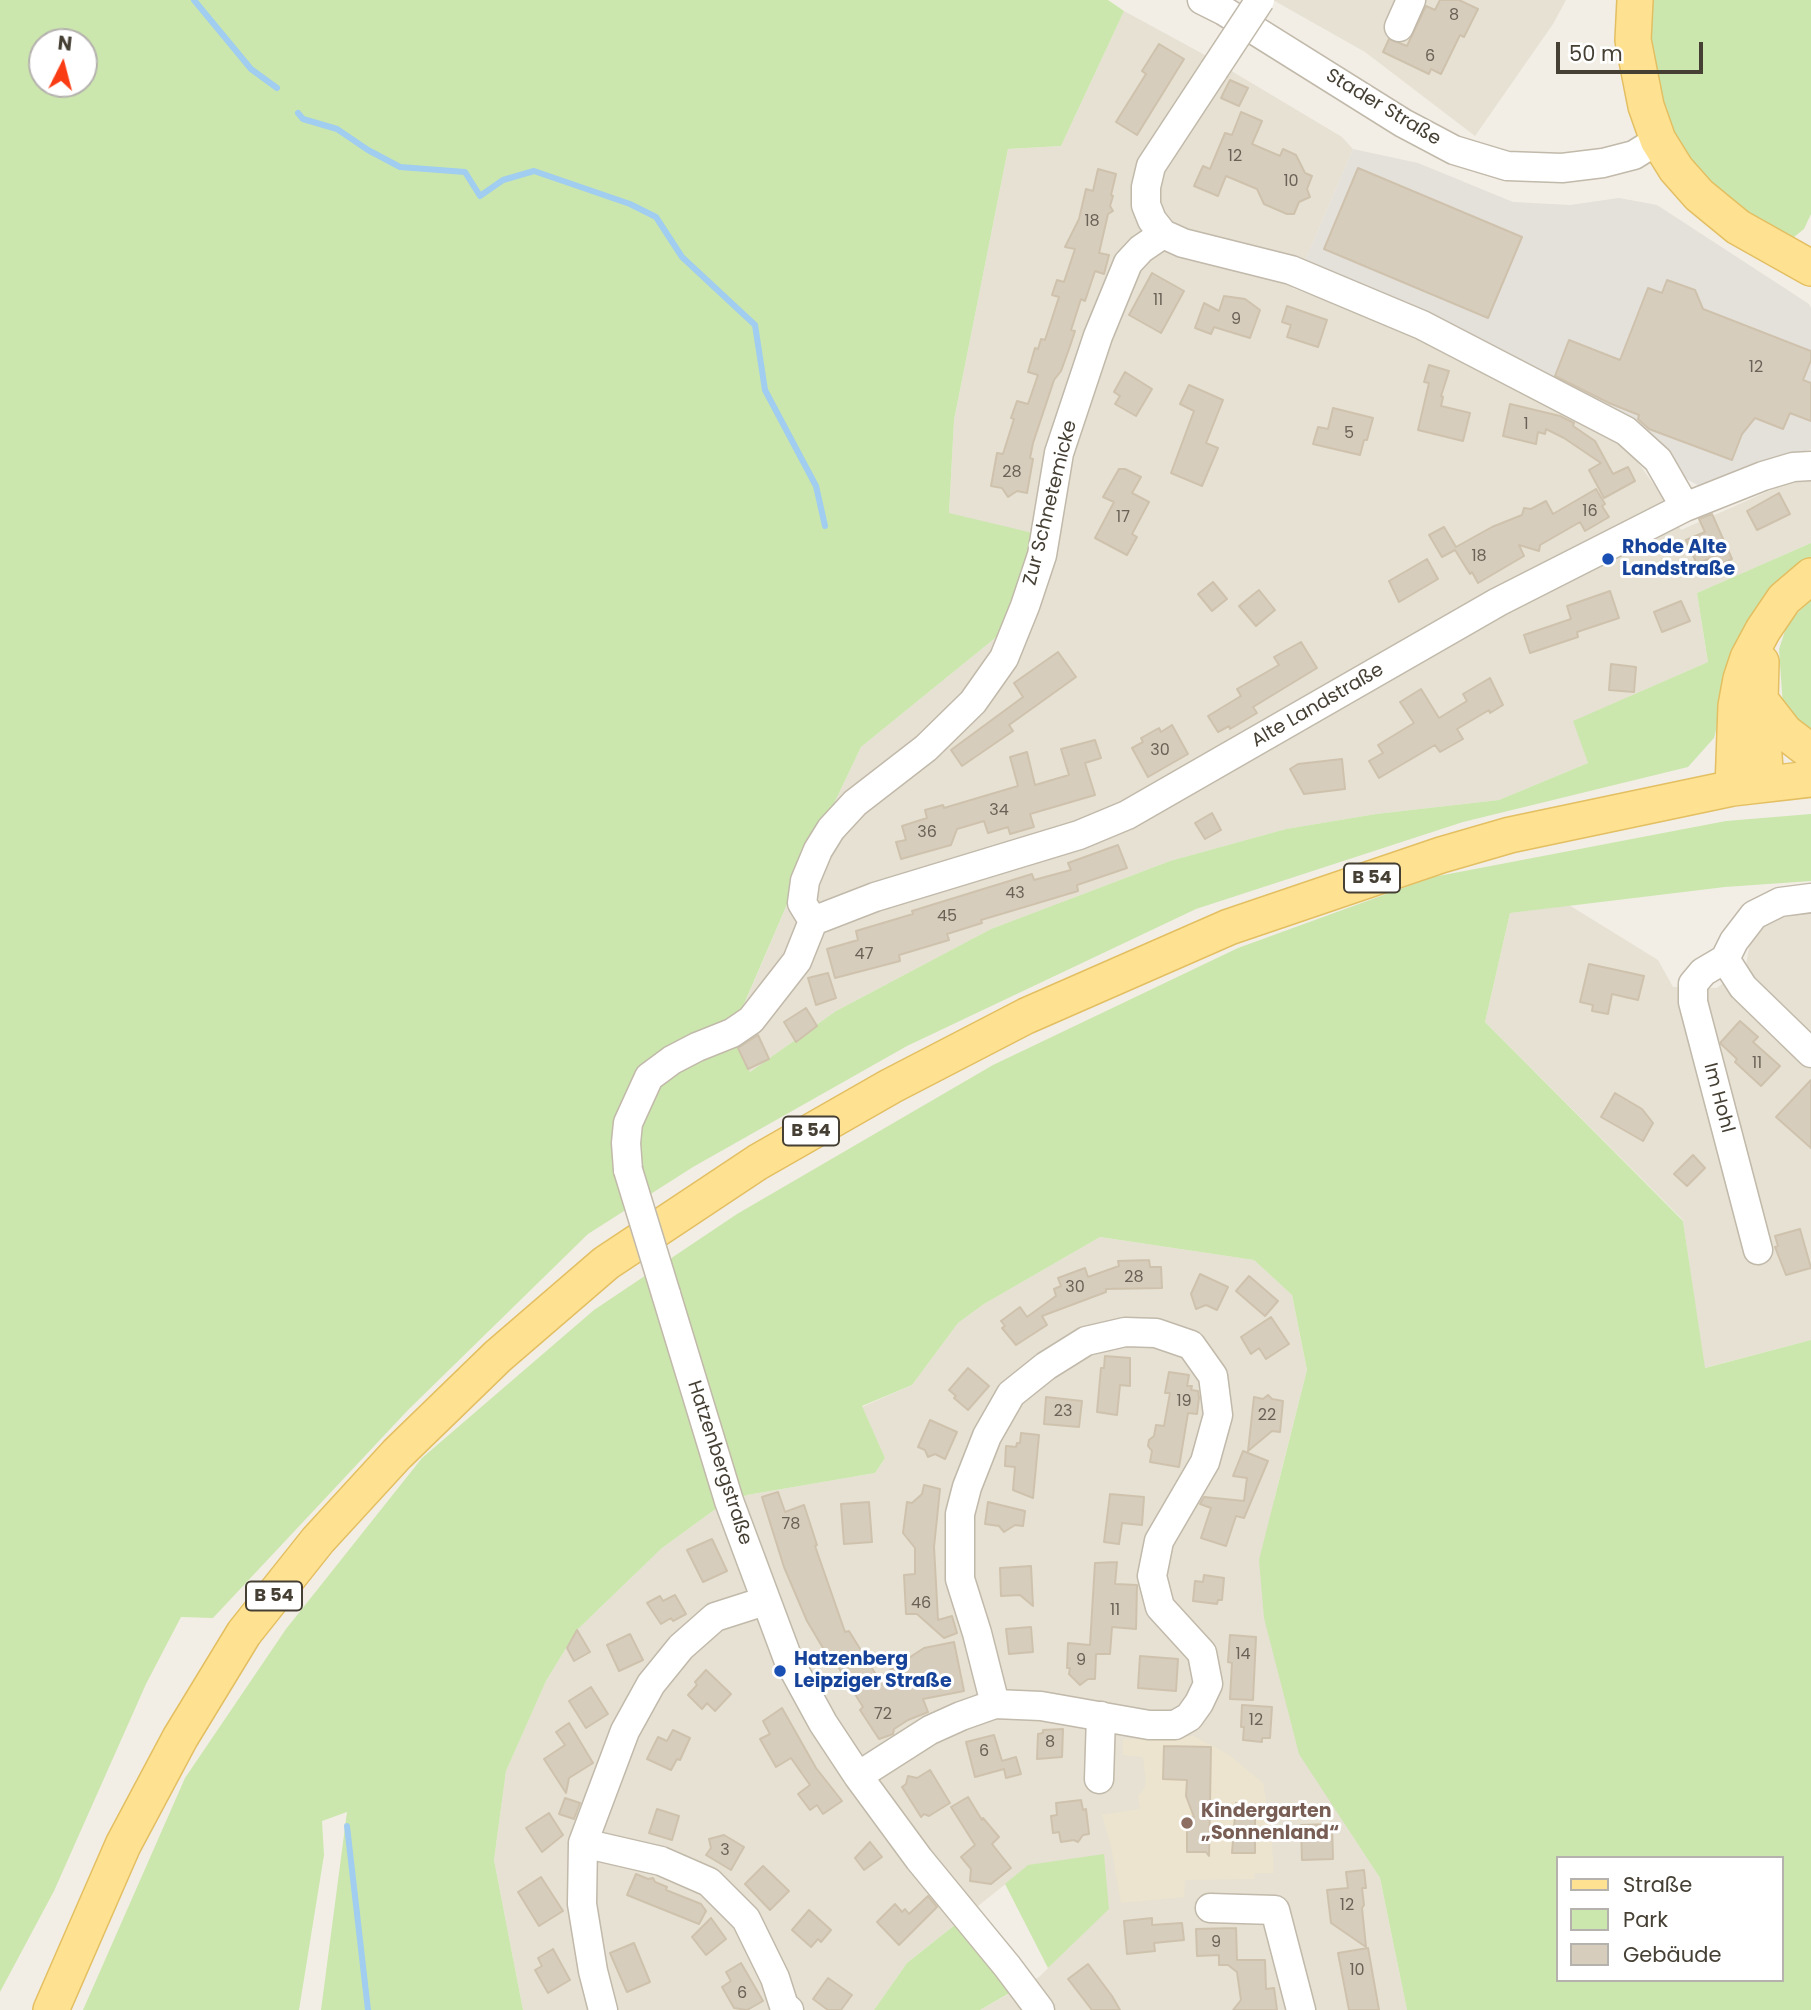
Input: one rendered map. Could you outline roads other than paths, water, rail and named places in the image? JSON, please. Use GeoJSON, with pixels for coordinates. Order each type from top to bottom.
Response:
{"type":"FeatureCollection","features":[{"type":"Feature","properties":{"kind":"main road"},"geometry":{"type":"LineString","coordinates":[[1635,0],[1633,40],[1646,106],[1658,140],[1676,169],[1699,195],[1738,227],[1811,268]]}},
{"type":"Feature","properties":{"kind":"main road"},"geometry":{"type":"LineString","coordinates":[[1749,786],[1736,706],[1741,679],[1763,630],[1784,599],[1811,576]]}},
{"type":"Feature","properties":{"kind":"main road"},"geometry":{"type":"LineString","coordinates":[[1749,786],[1760,701],[1763,630]]}},
{"type":"Feature","properties":{"kind":"main road"},"geometry":{"type":"LineString","coordinates":[[1760,701],[1785,732],[1811,752]]}},
{"type":"Feature","properties":{"kind":"main road"},"geometry":{"type":"LineString","coordinates":[[1749,786],[1811,779]]}},
{"type":"Feature","properties":{"kind":"main road","name":"B 54"},"geometry":{"type":"LineString","coordinates":[[51,2010],[123,1845],[180,1738],[244,1633],[318,1540],[397,1454],[498,1356],[606,1263],[758,1162],[891,1086],[1026,1016],[1203,938],[1366,880],[1510,835],[1749,786]]}},
{"type":"Feature","properties":{"kind":"street","name":"Stader Straße"},"geometry":{"type":"LineString","coordinates":[[1202,0],[1224,11],[1403,123],[1454,150],[1507,166],[1562,168],[1603,163],[1633,155],[1658,140]]}},
{"type":"Feature","properties":{"kind":"street"},"geometry":{"type":"LineString","coordinates":[[1261,0],[1151,166],[1146,187],[1146,205],[1152,220],[1163,234],[1183,243],[1291,270],[1422,325],[1626,431],[1658,460],[1685,507]]}},
{"type":"Feature","properties":{"kind":"street"},"geometry":{"type":"LineString","coordinates":[[1399,27],[1411,0]]}},
{"type":"Feature","properties":{"kind":"street","name":"Zur Schnetemicke"},"geometry":{"type":"LineString","coordinates":[[813,921],[802,903],[805,881],[818,850],[831,829],[855,803],[926,748],[973,702],[1004,658],[1042,555],[1059,453],[1098,336],[1128,263],[1141,249],[1163,234]]}},
{"type":"Feature","properties":{"kind":"street","name":"Alte Landstraße"},"geometry":{"type":"LineString","coordinates":[[813,921],[887,893],[1079,835],[1127,815],[1498,601],[1685,507],[1763,476],[1793,467],[1811,466]]}},
{"type":"Feature","properties":{"kind":"street","name":"Im Hohl"},"geometry":{"type":"LineString","coordinates":[[1758,1250],[1693,1002],[1693,984],[1703,972],[1725,959],[1734,941],[1754,915],[1780,902],[1811,898]]}},
{"type":"Feature","properties":{"kind":"street","name":"Hatzenbergstraße"},"geometry":{"type":"LineString","coordinates":[[813,921],[797,961],[751,1020],[732,1033],[672,1060],[649,1077],[628,1123],[628,1170],[729,1501],[788,1659],[823,1723],[858,1776],[919,1859],[1041,2010]]}},
{"type":"Feature","properties":{"kind":"street"},"geometry":{"type":"LineString","coordinates":[[1725,959],[1743,987],[1811,1053]]}},
{"type":"Feature","properties":{"kind":"street"},"geometry":{"type":"LineString","coordinates":[[858,1776],[930,1730],[995,1704],[1041,1706],[1149,1725],[1175,1725],[1189,1717],[1208,1684],[1202,1653],[1160,1607],[1152,1576],[1159,1541],[1205,1462],[1219,1415],[1213,1376],[1191,1345],[1156,1333],[1125,1332],[1086,1341],[1046,1366],[1012,1394],[987,1436],[967,1487],[960,1514],[960,1579],[995,1704]]}},
{"type":"Feature","properties":{"kind":"street"},"geometry":{"type":"LineString","coordinates":[[603,2010],[593,1971],[582,1904],[583,1843],[625,1731],[651,1684],[681,1647],[715,1617],[765,1601]]}},
{"type":"Feature","properties":{"kind":"street"},"geometry":{"type":"LineString","coordinates":[[1099,1779],[1101,1716]]}},
{"type":"Feature","properties":{"kind":"street"},"geometry":{"type":"LineString","coordinates":[[583,1843],[661,1861],[709,1882],[746,1919],[775,1978],[784,2006],[789,2010]]}},
{"type":"Feature","properties":{"kind":"street"},"geometry":{"type":"LineString","coordinates":[[1210,1908],[1275,1910],[1301,2010]]}},
{"type":"Feature","properties":{"kind":"waterway"},"geometry":{"type":"LineString","coordinates":[[194,0],[251,69],[277,88]]}},
{"type":"Feature","properties":{"kind":"waterway"},"geometry":{"type":"LineString","coordinates":[[298,113],[303,119],[337,129],[400,167],[465,172],[480,196],[503,180],[534,171],[630,204],[656,217],[682,257],[755,325],[765,390],[816,486],[825,526]]}},
{"type":"Feature","properties":{"kind":"waterway"},"geometry":{"type":"LineString","coordinates":[[347,1826],[368,2010]]}},
{"type":"Feature","properties":{"kind":"place","name":"Rhode Alte Landstraße"},"geometry":{"type":"Point","coordinates":[1608,559]}},
{"type":"Feature","properties":{"kind":"place","name":"Hatzenberg Leipziger Straße"},"geometry":{"type":"Point","coordinates":[780,1671]}},
{"type":"Feature","properties":{"kind":"place","name":"Kindergarten „Sonnenland“"},"geometry":{"type":"Point","coordinates":[1187,1823]}}]}
